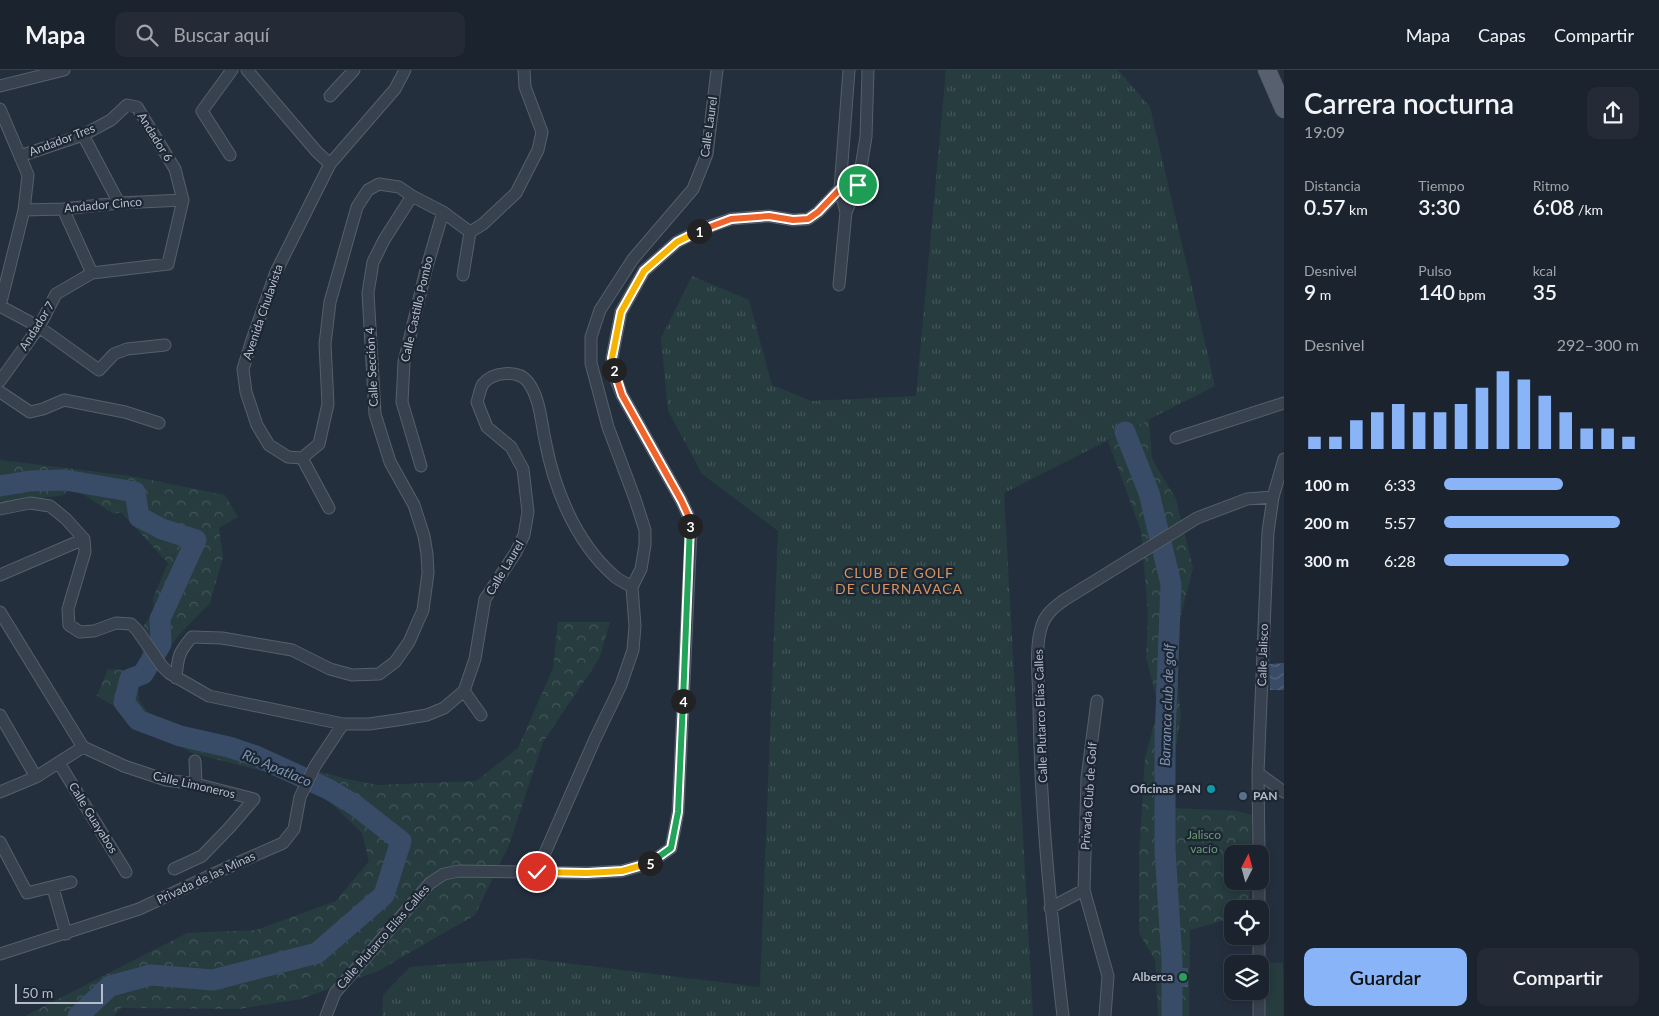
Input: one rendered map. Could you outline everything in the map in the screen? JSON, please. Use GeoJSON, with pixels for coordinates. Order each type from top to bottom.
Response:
{"type":"FeatureCollection","features":[{"type":"Feature","properties":{"kind":"main road"},"geometry":{"type":"LineString","coordinates":[[1267,70],[1284,109]]}},
{"type":"Feature","properties":{"kind":"street"},"geometry":{"type":"LineString","coordinates":[[0,86],[64,70]]}},
{"type":"Feature","properties":{"kind":"street"},"geometry":{"type":"LineString","coordinates":[[230,155],[202,112],[232,70]]}},
{"type":"Feature","properties":{"kind":"street"},"geometry":{"type":"LineString","coordinates":[[246,70],[317,152],[330,164]]}},
{"type":"Feature","properties":{"kind":"street"},"geometry":{"type":"LineString","coordinates":[[330,96],[354,70]]}},
{"type":"Feature","properties":{"kind":"street","name":"Avenida Chulavista"},"geometry":{"type":"LineString","coordinates":[[302,458],[288,457],[269,445],[257,426],[246,392],[244,369],[276,272],[330,164],[394,89],[405,70]]}},
{"type":"Feature","properties":{"kind":"street"},"geometry":{"type":"LineString","coordinates":[[470,232],[484,224],[516,193],[538,150],[542,132],[525,87],[524,70]]}},
{"type":"Feature","properties":{"kind":"street","name":"Calle Laurel"},"geometry":{"type":"LineString","coordinates":[[537,872],[595,739],[621,686],[633,650],[635,626],[632,587],[641,569],[646,545],[645,530],[608,427],[591,363],[591,337],[600,310],[633,259],[693,190],[707,154],[716,70]]}},
{"type":"Feature","properties":{"kind":"street"},"geometry":{"type":"LineString","coordinates":[[840,286],[846,212],[840,189],[849,70]]}},
{"type":"Feature","properties":{"kind":"street"},"geometry":{"type":"LineString","coordinates":[[846,212],[858,185],[866,137],[868,70]]}},
{"type":"Feature","properties":{"kind":"street","name":"Andador Tres"},"geometry":{"type":"LineString","coordinates":[[20,156],[83,135],[111,120],[128,105]]}},
{"type":"Feature","properties":{"kind":"street","name":"Andador 6"},"geometry":{"type":"LineString","coordinates":[[128,105],[137,107],[175,169],[183,200],[168,264]]}},
{"type":"Feature","properties":{"kind":"street"},"geometry":{"type":"LineString","coordinates":[[0,109],[28,175],[24,210],[0,306],[39,327],[99,370],[114,354],[127,349],[165,346]]}},
{"type":"Feature","properties":{"kind":"street"},"geometry":{"type":"LineString","coordinates":[[83,135],[119,203]]}},
{"type":"Feature","properties":{"kind":"street"},"geometry":{"type":"LineString","coordinates":[[329,508],[302,458],[319,444],[328,404],[325,344],[330,302],[357,207],[368,190],[379,184],[399,187],[443,212],[470,232]]}},
{"type":"Feature","properties":{"kind":"street"},"geometry":{"type":"LineString","coordinates":[[840,189],[858,185]]}},
{"type":"Feature","properties":{"kind":"street","name":"Calle Plutarco Elías Calles"},"geometry":{"type":"LineString","coordinates":[[326,1016],[335,993],[430,883],[444,874],[459,871],[587,873],[622,871],[650,863],[671,848],[678,812],[691,531],[688,515],[681,500],[622,395],[615,377],[612,358],[621,312],[644,271],[677,242],[702,229],[731,219],[769,216],[793,220],[808,219],[818,212],[840,189]]}},
{"type":"Feature","properties":{"kind":"street","name":"Calle Sección 4"},"geometry":{"type":"LineString","coordinates":[[176,678],[177,661],[181,649],[192,637],[222,638],[292,650],[330,669],[352,675],[378,674],[396,662],[409,642],[423,610],[428,573],[427,554],[424,536],[414,506],[390,462],[375,414],[368,293],[373,262],[384,240],[412,196]]}},
{"type":"Feature","properties":{"kind":"street","name":"Andador Cinco"},"geometry":{"type":"LineString","coordinates":[[24,210],[183,200]]}},
{"type":"Feature","properties":{"kind":"street"},"geometry":{"type":"LineString","coordinates":[[63,209],[92,273]]}},
{"type":"Feature","properties":{"kind":"street","name":"Calle Castillo Pombo"},"geometry":{"type":"LineString","coordinates":[[421,466],[402,402],[404,362],[426,270],[443,212]]}},
{"type":"Feature","properties":{"kind":"street"},"geometry":{"type":"LineString","coordinates":[[463,275],[470,232]]}},
{"type":"Feature","properties":{"kind":"street","name":"Andador 7"},"geometry":{"type":"LineString","coordinates":[[0,381],[39,327],[56,294],[92,273],[168,264]]}},
{"type":"Feature","properties":{"kind":"street","name":"Calle Laurel"},"geometry":{"type":"LineString","coordinates":[[84,539],[85,552],[68,609],[69,625],[80,632],[94,631],[116,624],[131,624],[162,666],[176,678],[210,696],[343,724],[369,724],[427,715],[444,708],[464,691],[476,659],[486,599],[516,552],[524,535],[528,512],[523,469],[511,447],[487,427],[477,402],[483,384],[494,375],[512,373],[527,380],[539,405],[545,442],[555,480],[572,522],[593,554],[614,576],[632,587]]}},
{"type":"Feature","properties":{"kind":"street"},"geometry":{"type":"LineString","coordinates":[[0,392],[30,412],[43,410],[64,400],[125,412],[159,423]]}},
{"type":"Feature","properties":{"kind":"street"},"geometry":{"type":"LineString","coordinates":[[1176,438],[1284,403]]}},
{"type":"Feature","properties":{"kind":"street","name":"Calle Jalisco"},"geometry":{"type":"LineString","coordinates":[[1259,845],[1258,773],[1268,532],[1273,497],[1284,459]]}},
{"type":"Feature","properties":{"kind":"street","name":"Calle Plutarco Elías Calles"},"geometry":{"type":"LineString","coordinates":[[1063,1016],[1050,908],[1039,728],[1038,642],[1042,624],[1052,609],[1064,600],[1196,518],[1247,499],[1273,497]]}},
{"type":"Feature","properties":{"kind":"street"},"geometry":{"type":"LineString","coordinates":[[0,509],[30,503],[50,506],[66,519],[84,539],[0,575]]}},
{"type":"Feature","properties":{"kind":"street"},"geometry":{"type":"LineString","coordinates":[[0,612],[83,747],[36,777],[0,792]]}},
{"type":"Feature","properties":{"kind":"street"},"geometry":{"type":"LineString","coordinates":[[464,691],[481,715]]}},
{"type":"Feature","properties":{"kind":"street","name":"Privada Club de Golf"},"geometry":{"type":"LineString","coordinates":[[1097,701],[1088,778],[1084,890],[1108,976],[1105,1016]]}},
{"type":"Feature","properties":{"kind":"street"},"geometry":{"type":"LineString","coordinates":[[0,715],[36,777]]}},
{"type":"Feature","properties":{"kind":"street","name":"Privada de las Minas"},"geometry":{"type":"LineString","coordinates":[[0,954],[139,909],[283,843],[294,829],[300,797],[315,766],[343,724]]}},
{"type":"Feature","properties":{"kind":"street","name":"Calle Limoneros"},"geometry":{"type":"LineString","coordinates":[[83,747],[124,766],[166,780],[196,784],[254,799],[230,828],[202,856],[174,869]]}},
{"type":"Feature","properties":{"kind":"street"},"geometry":{"type":"LineString","coordinates":[[194,761],[196,784]]}},
{"type":"Feature","properties":{"kind":"street","name":"Calle Guayabos"},"geometry":{"type":"LineString","coordinates":[[59,763],[126,872]]}},
{"type":"Feature","properties":{"kind":"street"},"geometry":{"type":"LineString","coordinates":[[1258,773],[1284,792]]}},
{"type":"Feature","properties":{"kind":"street"},"geometry":{"type":"LineString","coordinates":[[0,842],[27,893],[71,882]]}},
{"type":"Feature","properties":{"kind":"street"},"geometry":{"type":"LineString","coordinates":[[53,888],[66,934]]}},
{"type":"Feature","properties":{"kind":"street"},"geometry":{"type":"LineString","coordinates":[[1050,908],[1084,890]]}},
{"type":"Feature","properties":{"kind":"street"},"geometry":{"type":"LineString","coordinates":[[1259,1000],[1259,1016]]}},
{"type":"Feature","properties":{"kind":"green space"},"geometry":{"type":"Polygon","coordinates":[[[946,70],[1118,70],[1150,107],[1215,386],[1004,493],[1033,1016],[382,1016],[383,995],[410,967],[525,958],[760,987],[778,531],[702,474],[668,411],[661,338],[692,276],[749,300],[772,385],[811,401],[916,396],[946,70]]]}},
{"type":"Feature","properties":{"kind":"green space","name":"Jalisco vacío"},"geometry":{"type":"Polygon","coordinates":[[[1149,420],[1152,459],[1176,499],[1193,568],[1174,643],[1181,716],[1167,802],[1173,808],[1237,811],[1252,815],[1251,845],[1224,845],[1224,890],[1250,890],[1249,900],[1224,900],[1224,920],[1190,930],[1189,1016],[1158,1016],[1155,960],[1139,933],[1139,856],[1145,758],[1159,707],[1146,658],[1148,614],[1141,531],[1108,441],[1149,420]]]}},
{"type":"Feature","properties":{"kind":"green space"},"geometry":{"type":"Polygon","coordinates":[[[0,460],[131,476],[225,495],[238,517],[219,528],[223,557],[210,603],[179,635],[138,687],[139,700],[152,718],[287,763],[347,779],[377,785],[476,781],[518,748],[553,668],[558,622],[610,622],[599,659],[543,742],[509,845],[475,915],[378,971],[301,999],[239,1009],[121,1008],[114,1016],[25,1016],[187,933],[256,930],[336,901],[369,861],[362,833],[326,798],[300,781],[192,753],[97,696],[108,669],[137,671],[141,663],[144,625],[154,611],[153,598],[168,563],[121,512],[114,514],[70,486],[64,495],[0,501],[0,460]]]}},
{"type":"Feature","properties":{"kind":"green space"},"geometry":{"type":"Polygon","coordinates":[[[1269,962],[1283,963],[1284,1016],[1263,1016],[1262,1000],[1269,1000],[1269,962]]]}},
{"type":"Feature","properties":{"kind":"water"},"geometry":{"type":"Polygon","coordinates":[[[1284,663],[1284,690],[1270,690],[1269,664],[1284,663]]]}},
{"type":"Feature","properties":{"kind":"water","name":"Alberca"},"geometry":{"type":"Polygon","coordinates":[[[1177,968],[1188,968],[1188,987],[1177,986],[1177,968]]]}},
{"type":"Feature","properties":{"kind":"waterway","name":"Barranca club de golf"},"geometry":{"type":"LineString","coordinates":[[1125,432],[1149,493],[1171,584],[1165,738],[1165,850],[1172,960],[1172,1016]]}},
{"type":"Feature","properties":{"kind":"waterway","name":"Rio Apatlaco"},"geometry":{"type":"LineString","coordinates":[[0,486],[30,481],[65,480],[135,492],[139,517],[162,529],[196,540],[160,619],[161,644],[143,674],[130,679],[124,702],[138,720],[180,736],[229,747],[256,756],[328,789],[355,805],[401,841],[384,895],[317,953],[213,980],[151,975],[110,986],[78,1016]]}},
{"type":"Feature","properties":{"kind":"place","name":"Oficinas PAN"},"geometry":{"type":"Point","coordinates":[1211,789]}},
{"type":"Feature","properties":{"kind":"place","name":"PAN"},"geometry":{"type":"Point","coordinates":[1243,796]}},
{"type":"Feature","properties":{"kind":"place","name":"Alberca"},"geometry":{"type":"Point","coordinates":[1183,977]}},
{"type":"Feature","properties":{"kind":"district","name":"CLUB DE GOLF DE CUERNAVACA"},"geometry":{"type":"Point","coordinates":[899,582]}},
{"type":"Feature","properties":{"kind":"route"},"geometry":{"type":"LineString","coordinates":[[537,872],[587,873],[622,871],[650,863],[671,848],[678,812],[691,531],[688,515],[681,500],[622,395],[615,377],[612,358],[621,312],[644,271],[677,242],[702,229],[731,219],[769,216],[793,220],[808,219],[818,212],[840,189],[858,185]]}}]}
